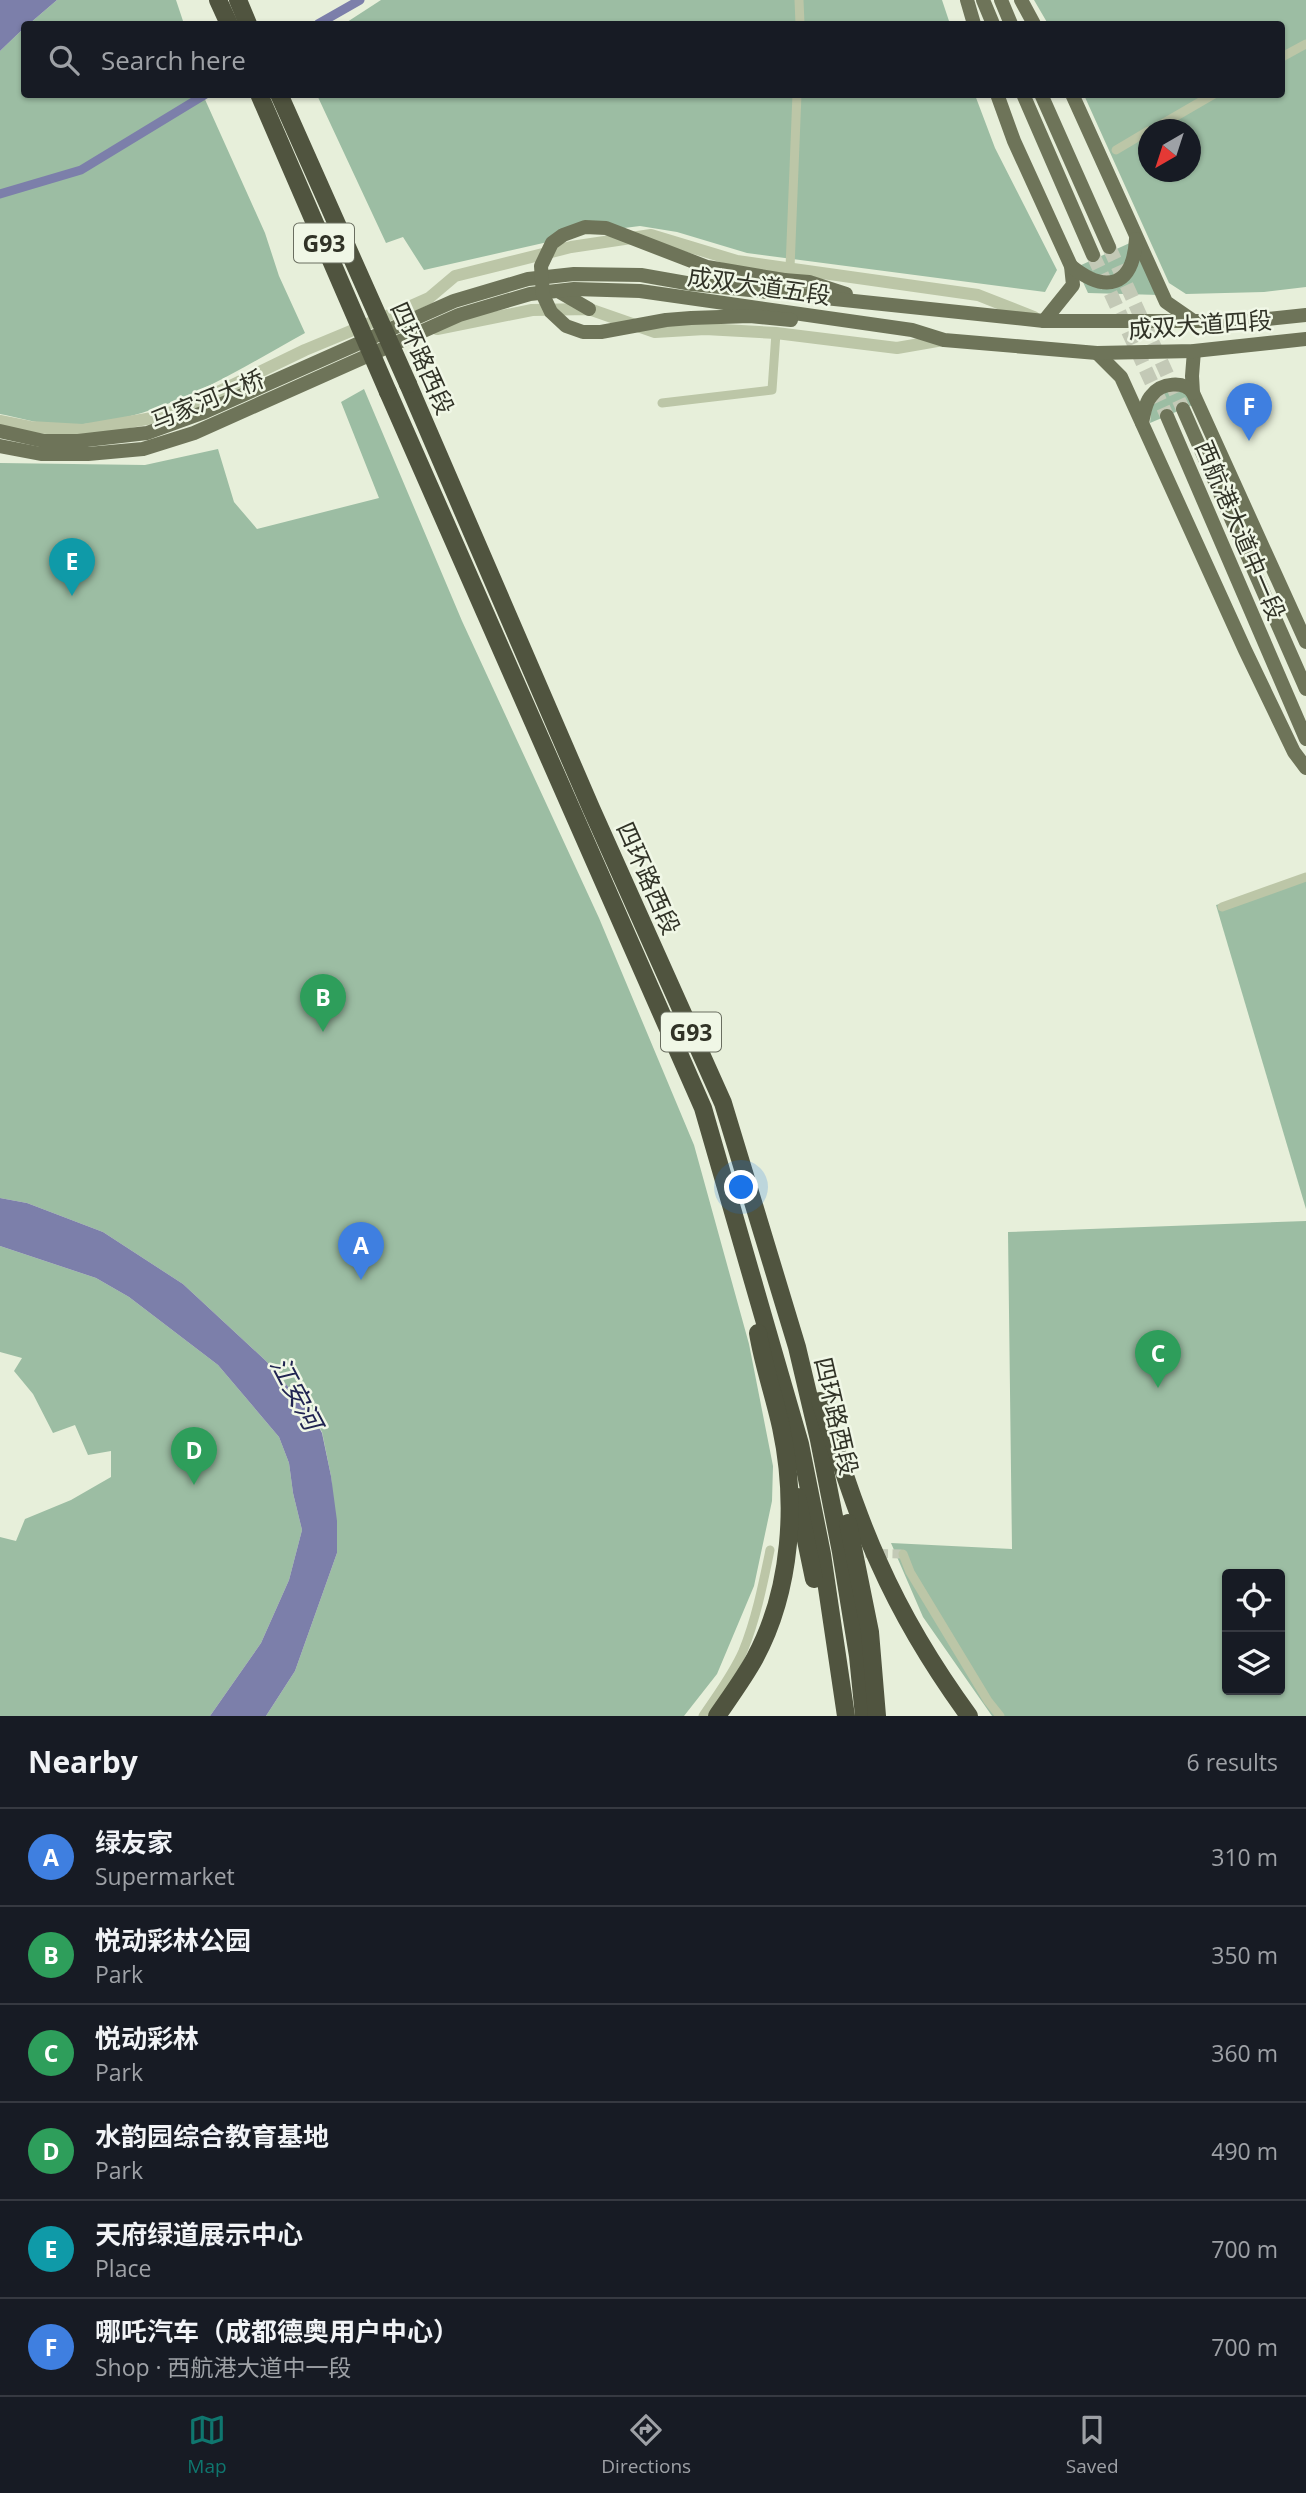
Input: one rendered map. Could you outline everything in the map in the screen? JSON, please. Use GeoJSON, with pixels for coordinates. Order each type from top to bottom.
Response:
{"type":"FeatureCollection","features":[{"type":"Feature","properties":{"kind":"highway"},"geometry":{"type":"LineString","coordinates":[[218,0],[228,21]]}},
{"type":"Feature","properties":{"kind":"highway"},"geometry":{"type":"LineString","coordinates":[[238,0],[247,21]]}},
{"type":"Feature","properties":{"kind":"highway","name":"四环路西段"},"geometry":{"type":"LineString","coordinates":[[261,98],[703,1108],[800,1444],[822,1554],[846,1716]]}},
{"type":"Feature","properties":{"kind":"highway","name":"四环路西段"},"geometry":{"type":"LineString","coordinates":[[281,98],[408,384],[596,821],[723,1103],[797,1347],[819,1440],[858,1656],[864,1716]]}},
{"type":"Feature","properties":{"kind":"highway"},"geometry":{"type":"LineString","coordinates":[[744,1253],[760,1343],[810,1558],[835,1716]]}},
{"type":"Feature","properties":{"kind":"highway"},"geometry":{"type":"LineString","coordinates":[[797,1347],[809,1368],[854,1501],[878,1562],[922,1645],[969,1716]]}},
{"type":"Feature","properties":{"kind":"highway"},"geometry":{"type":"LineString","coordinates":[[821,1403],[870,1632],[877,1716]]}},
{"type":"Feature","properties":{"kind":"highway"},"geometry":{"type":"LineString","coordinates":[[716,1716],[756,1657],[777,1599],[790,1532],[790,1504],[782,1429]]}},
{"type":"Feature","properties":{"kind":"main road"},"geometry":{"type":"LineString","coordinates":[[967,0],[973,21]]}},
{"type":"Feature","properties":{"kind":"main road"},"geometry":{"type":"LineString","coordinates":[[984,0],[992,21]]}},
{"type":"Feature","properties":{"kind":"main road"},"geometry":{"type":"LineString","coordinates":[[1001,0],[1010,21]]}},
{"type":"Feature","properties":{"kind":"main road"},"geometry":{"type":"LineString","coordinates":[[1021,0],[1032,21]]}},
{"type":"Feature","properties":{"kind":"main road"},"geometry":{"type":"LineString","coordinates":[[998,98],[1014,141],[1071,266],[1073,285],[1044,321]]}},
{"type":"Feature","properties":{"kind":"main road"},"geometry":{"type":"LineString","coordinates":[[1025,98],[1093,255]]}},
{"type":"Feature","properties":{"kind":"main road"},"geometry":{"type":"LineString","coordinates":[[1043,98],[1109,247]]}},
{"type":"Feature","properties":{"kind":"main road"},"geometry":{"type":"LineString","coordinates":[[1074,98],[1166,302],[1193,321]]}},
{"type":"Feature","properties":{"kind":"main road"},"geometry":{"type":"LineString","coordinates":[[877,303],[787,274],[707,267],[606,228],[585,227],[563,235],[552,243],[541,266],[543,295],[551,312],[566,326],[583,332],[601,332],[666,320],[750,316],[912,330]]}},
{"type":"Feature","properties":{"kind":"main road"},"geometry":{"type":"LineString","coordinates":[[1071,266],[1087,279],[1098,283],[1114,282],[1128,272],[1134,260],[1136,235]]}},
{"type":"Feature","properties":{"kind":"main road","name":"成双大道五段"},"geometry":{"type":"LineString","coordinates":[[0,431],[44,441],[78,441],[148,433],[202,413],[454,301],[528,279],[573,274],[641,275],[692,284],[1044,321],[1098,320]]}},
{"type":"Feature","properties":{"kind":"main road"},"geometry":{"type":"LineString","coordinates":[[558,291],[589,309]]}},
{"type":"Feature","properties":{"kind":"main road","name":"成双大道五段"},"geometry":{"type":"LineString","coordinates":[[419,333],[459,314],[530,294],[558,291],[640,291],[912,330],[944,340],[1097,353]]}},
{"type":"Feature","properties":{"kind":"main road","name":"成双大道四段"},"geometry":{"type":"LineString","coordinates":[[1098,320],[1248,321],[1306,315]]}},
{"type":"Feature","properties":{"kind":"main road","name":"马家河大桥"},"geometry":{"type":"LineString","coordinates":[[0,446],[41,454],[88,454],[143,449],[194,433],[419,333]]}},
{"type":"Feature","properties":{"kind":"main road","name":"成双大道四段"},"geometry":{"type":"LineString","coordinates":[[1097,353],[1194,351],[1306,339]]}},
{"type":"Feature","properties":{"kind":"main road"},"geometry":{"type":"LineString","coordinates":[[1194,351],[1194,393]]}},
{"type":"Feature","properties":{"kind":"main road"},"geometry":{"type":"LineString","coordinates":[[1097,353],[1121,377],[1245,650],[1294,752],[1306,768]]}},
{"type":"Feature","properties":{"kind":"main road"},"geometry":{"type":"LineString","coordinates":[[1142,423],[1147,403],[1159,388],[1179,384],[1190,388],[1194,393],[1306,642]]}},
{"type":"Feature","properties":{"kind":"main road","name":"西航港大道中一段"},"geometry":{"type":"LineString","coordinates":[[1183,409],[1306,689]]}},
{"type":"Feature","properties":{"kind":"main road","name":"西航港大道中一段"},"geometry":{"type":"LineString","coordinates":[[1167,416],[1306,740]]}},
{"type":"Feature","properties":{"kind":"street"},"geometry":{"type":"LineString","coordinates":[[799,0],[800,21]]}},
{"type":"Feature","properties":{"kind":"street"},"geometry":{"type":"LineString","coordinates":[[1285,55],[1306,44]]}},
{"type":"Feature","properties":{"kind":"street"},"geometry":{"type":"LineString","coordinates":[[787,274],[797,98]]}},
{"type":"Feature","properties":{"kind":"street"},"geometry":{"type":"LineString","coordinates":[[1170,119],[1207,98]]}},
{"type":"Feature","properties":{"kind":"street"},"geometry":{"type":"LineString","coordinates":[[1116,149],[1138,137]]}},
{"type":"Feature","properties":{"kind":"street"},"geometry":{"type":"LineString","coordinates":[[0,421],[30,427],[83,430],[158,417],[189,406],[305,350],[429,298],[455,276],[571,247],[651,235],[787,274],[978,295],[1044,321]]}},
{"type":"Feature","properties":{"kind":"street"},"geometry":{"type":"LineString","coordinates":[[419,333],[532,310],[589,309],[655,332],[705,329],[776,333],[897,348],[944,340]]}},
{"type":"Feature","properties":{"kind":"street"},"geometry":{"type":"LineString","coordinates":[[662,403],[772,390],[776,333]]}},
{"type":"Feature","properties":{"kind":"street"},"geometry":{"type":"LineString","coordinates":[[1222,907],[1306,877]]}},
{"type":"Feature","properties":{"kind":"street"},"geometry":{"type":"LineString","coordinates":[[703,1716],[743,1651],[758,1605],[770,1550]]}},
{"type":"Feature","properties":{"kind":"street"},"geometry":{"type":"LineString","coordinates":[[903,1554],[925,1596],[988,1701],[1000,1716]]}},
{"type":"Feature","properties":{"kind":"green space"},"geometry":{"type":"Polygon","coordinates":[[[57,0],[176,0],[183,21],[32,21],[57,0]]]}},
{"type":"Feature","properties":{"kind":"green space"},"geometry":{"type":"Polygon","coordinates":[[[381,0],[942,0],[949,21],[349,21],[381,0]]]}},
{"type":"Feature","properties":{"kind":"green space"},"geometry":{"type":"Polygon","coordinates":[[[1034,0],[1306,0],[1306,287],[1264,292],[1186,294],[1169,283],[1085,98],[1285,98],[1285,21],[1046,21],[1034,0]]]}},
{"type":"Feature","properties":{"kind":"green space"},"geometry":{"type":"Polygon","coordinates":[[[21,31],[21,98],[204,98],[265,233],[279,276],[305,333],[215,383],[152,410],[120,419],[86,424],[52,424],[0,414],[0,51],[21,31]]]}},
{"type":"Feature","properties":{"kind":"green space"},"geometry":{"type":"Polygon","coordinates":[[[318,98],[976,98],[995,148],[1057,270],[1045,292],[747,253],[677,232],[640,226],[592,232],[424,270],[403,237],[386,243],[318,98]]]}},
{"type":"Feature","properties":{"kind":"green space"},"geometry":{"type":"Polygon","coordinates":[[[1132,242],[1128,265],[1107,279],[1079,266],[1132,242]]]}},
{"type":"Feature","properties":{"kind":"green space"},"geometry":{"type":"Polygon","coordinates":[[[1140,250],[1160,295],[1088,293],[1083,282],[1113,284],[1140,250]]]}},
{"type":"Feature","properties":{"kind":"green space"},"geometry":{"type":"Polygon","coordinates":[[[364,389],[462,621],[599,918],[694,1145],[749,1344],[773,1466],[772,1501],[754,1586],[717,1674],[684,1716],[266,1716],[295,1671],[337,1553],[331,1476],[322,1432],[313,1416],[266,1361],[183,1284],[103,1232],[27,1203],[0,1198],[0,463],[145,465],[218,449],[234,502],[257,529],[379,498],[341,402],[364,389]]]}},
{"type":"Feature","properties":{"kind":"green space"},"geometry":{"type":"Polygon","coordinates":[[[1183,391],[1197,403],[1150,423],[1152,402],[1164,392],[1183,391]]]}},
{"type":"Feature","properties":{"kind":"green space"},"geometry":{"type":"Polygon","coordinates":[[[1306,881],[1306,1209],[1216,905],[1306,881]]]}},
{"type":"Feature","properties":{"kind":"green space"},"geometry":{"type":"Polygon","coordinates":[[[1306,1221],[1306,1716],[992,1716],[923,1617],[891,1543],[1012,1549],[1008,1232],[1306,1221]]]}},
{"type":"Feature","properties":{"kind":"green space"},"geometry":{"type":"Polygon","coordinates":[[[0,1246],[96,1278],[129,1297],[218,1365],[279,1437],[289,1463],[302,1530],[289,1580],[261,1643],[210,1716],[0,1716],[0,1537],[16,1541],[25,1519],[71,1500],[111,1477],[111,1451],[88,1455],[75,1425],[53,1433],[33,1394],[14,1371],[22,1358],[0,1352],[0,1246]]]}},
{"type":"Feature","properties":{"kind":"water"},"geometry":{"type":"Polygon","coordinates":[[[0,0],[57,0],[32,21],[21,21],[21,31],[0,51],[0,0]]]}},
{"type":"Feature","properties":{"kind":"water"},"geometry":{"type":"Polygon","coordinates":[[[0,1198],[27,1203],[103,1232],[183,1284],[266,1361],[313,1416],[322,1433],[337,1521],[337,1553],[295,1671],[266,1716],[210,1716],[261,1643],[289,1580],[302,1530],[289,1463],[279,1437],[218,1365],[129,1297],[96,1278],[0,1246],[0,1198]]]}},
{"type":"Feature","properties":{"kind":"waterway"},"geometry":{"type":"LineString","coordinates":[[323,21],[360,0]]}},
{"type":"Feature","properties":{"kind":"waterway"},"geometry":{"type":"LineString","coordinates":[[0,194],[81,170],[199,98]]}},
{"type":"Feature","properties":{"kind":"tunnel"},"geometry":{"type":"LineString","coordinates":[[1109,247],[1183,409]]}},
{"type":"Feature","properties":{"kind":"tunnel"},"geometry":{"type":"LineString","coordinates":[[1093,255],[1167,416]]}},
{"type":"Feature","properties":{"kind":"tunnel"},"geometry":{"type":"LineString","coordinates":[[852,1553],[903,1554]]}},
{"type":"Feature","properties":{"kind":"place","name":"哪吒汽车（成都德奥用户中心）"},"geometry":{"type":"Point","coordinates":[1249,441]}},
{"type":"Feature","properties":{"kind":"place","name":"天府绿道展示中心"},"geometry":{"type":"Point","coordinates":[72,596]}},
{"type":"Feature","properties":{"kind":"place","name":"悦动彩林公园"},"geometry":{"type":"Point","coordinates":[323,1032]}},
{"type":"Feature","properties":{"kind":"place","name":"绿友家"},"geometry":{"type":"Point","coordinates":[361,1280]}},
{"type":"Feature","properties":{"kind":"place","name":"悦动彩林"},"geometry":{"type":"Point","coordinates":[1158,1388]}},
{"type":"Feature","properties":{"kind":"place","name":"水韵园综合教育基地"},"geometry":{"type":"Point","coordinates":[194,1485]}},
{"type":"Feature","properties":{"kind":"water label","name":"江安河"},"geometry":{"type":"Point","coordinates":[297,1393]}}]}
